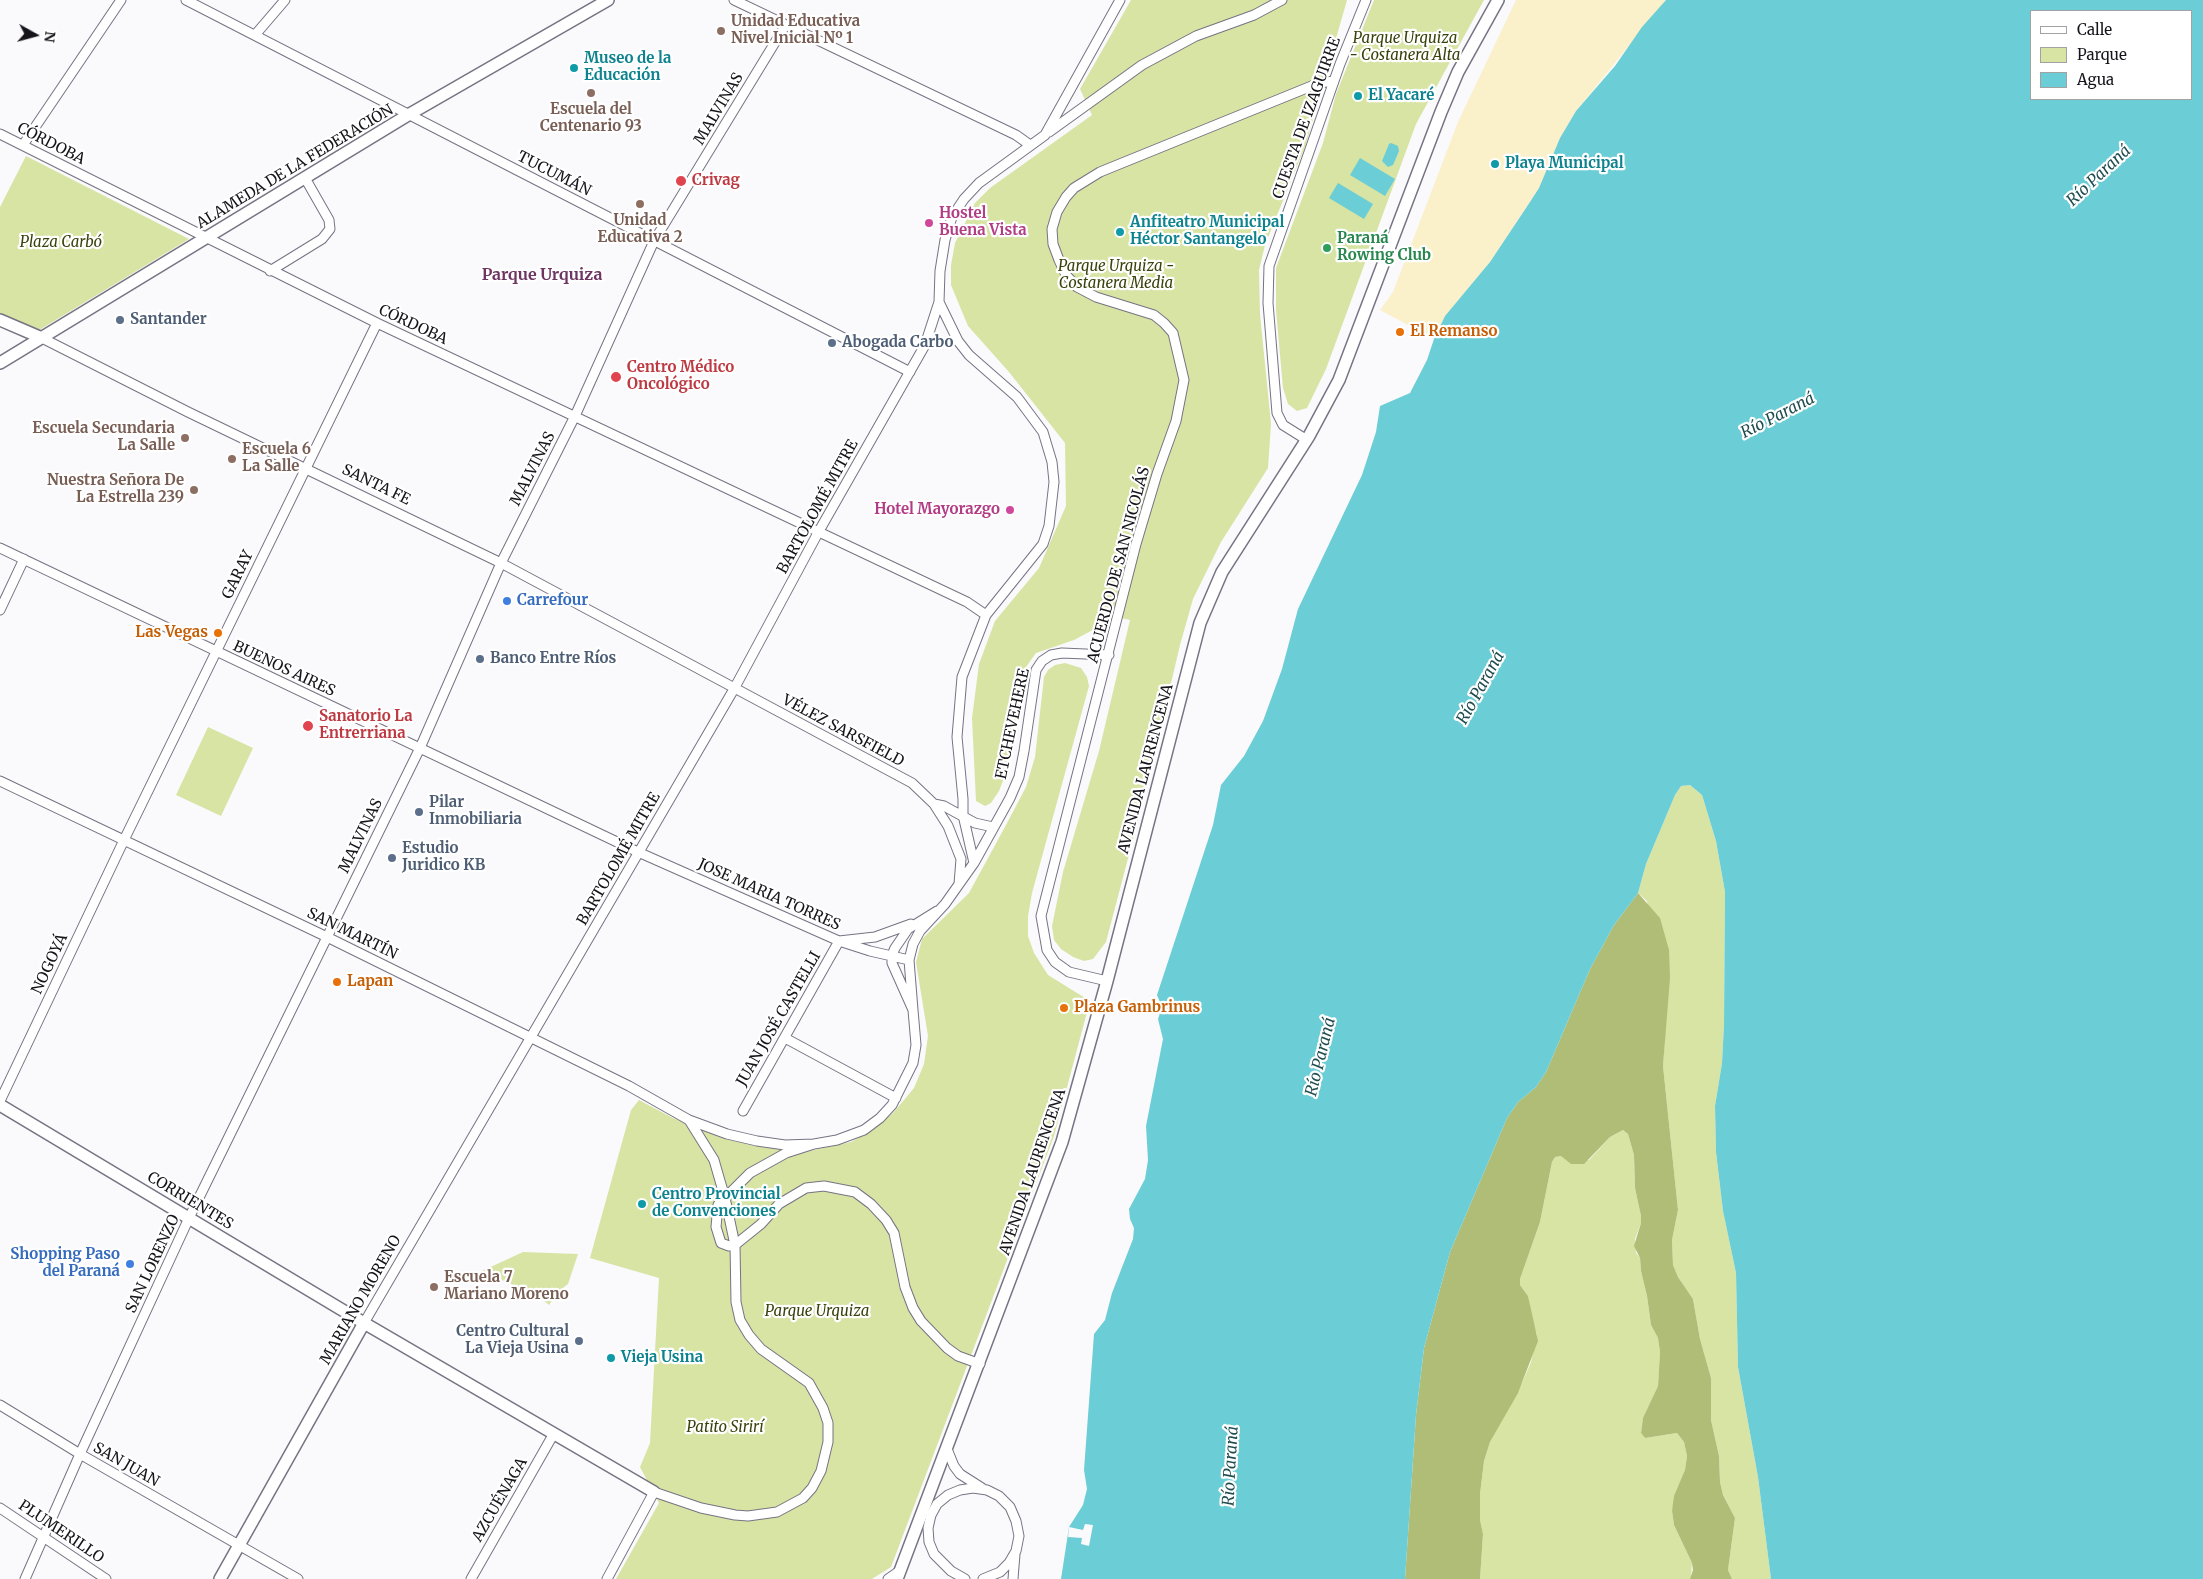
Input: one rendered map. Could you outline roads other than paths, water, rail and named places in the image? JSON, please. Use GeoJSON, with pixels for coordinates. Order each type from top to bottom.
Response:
{"type":"FeatureCollection","features":[{"type":"Feature","properties":{"kind":"street"},"geometry":{"type":"LineString","coordinates":[[23,145],[121,0]]}},
{"type":"Feature","properties":{"kind":"street","name":"TUCUMÁN"},"geometry":{"type":"LineString","coordinates":[[186,0],[910,372]]}},
{"type":"Feature","properties":{"kind":"street"},"geometry":{"type":"LineString","coordinates":[[255,35],[285,0]]}},
{"type":"Feature","properties":{"kind":"street","name":"ALAMEDA DE LA FEDERACIÓN"},"geometry":{"type":"LineString","coordinates":[[0,364],[408,115],[608,0]]}},
{"type":"Feature","properties":{"kind":"street"},"geometry":{"type":"LineString","coordinates":[[734,0],[1016,135],[1030,146]]}},
{"type":"Feature","properties":{"kind":"street","name":"BARTOLOMÉ MITRE"},"geometry":{"type":"LineString","coordinates":[[531,1039],[734,689],[819,531],[910,372],[930,332],[939,302],[941,263],[952,217],[964,199],[979,183],[1045,135],[1120,0]]}},
{"type":"Feature","properties":{"kind":"street"},"geometry":{"type":"LineString","coordinates":[[1045,135],[1142,65],[1196,36],[1254,15],[1282,0]]}},
{"type":"Feature","properties":{"kind":"street","name":"CUESTA DE IZAGUIRRE"},"geometry":{"type":"LineString","coordinates":[[1307,440],[1283,425],[1277,413],[1268,303],[1268,276],[1271,257],[1334,81],[1366,0]]}},
{"type":"Feature","properties":{"kind":"street","name":"AVENIDA LAURENCENA"},"geometry":{"type":"LineString","coordinates":[[899,1575],[1062,1142],[1107,981],[1200,623],[1210,596],[1238,545],[1307,440],[1339,380],[1458,72],[1498,0]]}},
{"type":"Feature","properties":{"kind":"street","name":"MALVINAS"},"geometry":{"type":"LineString","coordinates":[[327,936],[420,748],[501,563],[575,416],[654,241],[785,26]]}},
{"type":"Feature","properties":{"kind":"street","name":"ACUERDO DE SAN NICOLÁS"},"geometry":{"type":"LineString","coordinates":[[1107,981],[1069,972],[1055,962],[1047,950],[1042,932],[1042,916],[1145,510],[1176,421],[1184,380],[1172,333],[1164,322],[1154,315],[1096,296],[1077,287],[1066,275],[1053,244],[1052,228],[1057,212],[1074,188],[1100,172],[1319,83],[1334,81]]}},
{"type":"Feature","properties":{"kind":"street","name":"CÓRDOBA"},"geometry":{"type":"LineString","coordinates":[[0,134],[270,271],[967,602],[986,615]]}},
{"type":"Feature","properties":{"kind":"street"},"geometry":{"type":"LineString","coordinates":[[270,271],[322,239],[330,229],[328,220],[305,178]]}},
{"type":"Feature","properties":{"kind":"street"},"geometry":{"type":"LineString","coordinates":[[939,302],[958,341],[969,355],[1017,397],[1031,413],[1043,432],[1052,462],[1054,502],[1043,544],[986,615],[962,677],[957,711],[957,737],[964,799],[963,815],[974,863]]}},
{"type":"Feature","properties":{"kind":"street","name":"SANTA FE"},"geometry":{"type":"LineString","coordinates":[[0,320],[42,338],[188,412],[501,563],[734,689]]}},
{"type":"Feature","properties":{"kind":"street","name":"GARAY"},"geometry":{"type":"LineString","coordinates":[[124,840],[377,323]]}},
{"type":"Feature","properties":{"kind":"street","name":"BUENOS AIRES"},"geometry":{"type":"LineString","coordinates":[[0,548],[638,852]]}},
{"type":"Feature","properties":{"kind":"street"},"geometry":{"type":"LineString","coordinates":[[0,610],[24,559]]}},
{"type":"Feature","properties":{"kind":"street","name":"ETCHEVEHERE"},"geometry":{"type":"LineString","coordinates":[[993,827],[1019,776],[1036,670],[1042,661],[1051,655],[1062,653],[1109,655]]}},
{"type":"Feature","properties":{"kind":"street","name":"VÉLEZ SARSFIELD"},"geometry":{"type":"LineString","coordinates":[[734,689],[912,783],[934,804],[948,826],[960,859],[959,884]]}},
{"type":"Feature","properties":{"kind":"street","name":"SAN MARTÍN"},"geometry":{"type":"LineString","coordinates":[[0,781],[327,936],[531,1039],[629,1086],[689,1120],[727,1134],[757,1140],[785,1145],[814,1144]]}},
{"type":"Feature","properties":{"kind":"street","name":"VÉLEZ SARSFIELD"},"geometry":{"type":"LineString","coordinates":[[934,804],[963,815],[975,823],[993,827]]}},
{"type":"Feature","properties":{"kind":"street"},"geometry":{"type":"LineString","coordinates":[[980,1364],[958,1356],[921,1321],[913,1308],[905,1287],[894,1233],[886,1220],[871,1204],[855,1192],[824,1186],[806,1188],[779,1204],[760,1224],[735,1245],[729,1246],[721,1243],[718,1238],[716,1212],[718,1205],[750,1173],[786,1153],[814,1144],[837,1140],[864,1130],[880,1118],[896,1098],[913,1063],[916,1046],[909,960],[920,931],[945,904],[974,863],[993,827]]}},
{"type":"Feature","properties":{"kind":"street","name":"NOGOYÁ"},"geometry":{"type":"LineString","coordinates":[[0,1101],[124,840]]}},
{"type":"Feature","properties":{"kind":"street","name":"JOSE MARIA TORRES"},"geometry":{"type":"LineString","coordinates":[[638,852],[839,941],[870,951],[892,955]]}},
{"type":"Feature","properties":{"kind":"street"},"geometry":{"type":"LineString","coordinates":[[839,941],[875,937],[917,922],[937,911]]}},
{"type":"Feature","properties":{"kind":"street"},"geometry":{"type":"LineString","coordinates":[[913,1010],[892,963],[892,955],[899,940],[917,922]]}},
{"type":"Feature","properties":{"kind":"street","name":"SAN LORENZO"},"geometry":{"type":"LineString","coordinates":[[25,1579],[80,1454],[189,1218],[327,936]]}},
{"type":"Feature","properties":{"kind":"street","name":"JUAN JOSÉ CASTELLI"},"geometry":{"type":"LineString","coordinates":[[743,1111],[839,941]]}},
{"type":"Feature","properties":{"kind":"street"},"geometry":{"type":"LineString","coordinates":[[892,955],[909,960]]}},
{"type":"Feature","properties":{"kind":"street"},"geometry":{"type":"LineString","coordinates":[[785,1038],[896,1098]]}},
{"type":"Feature","properties":{"kind":"street","name":"MARIANO MORENO"},"geometry":{"type":"LineString","coordinates":[[220,1579],[364,1323],[531,1039]]}},
{"type":"Feature","properties":{"kind":"street","name":"CORRIENTES"},"geometry":{"type":"LineString","coordinates":[[0,1106],[553,1435],[654,1492]]}},
{"type":"Feature","properties":{"kind":"street"},"geometry":{"type":"LineString","coordinates":[[607,1579],[654,1492],[701,1508],[735,1515],[777,1512],[803,1498],[812,1488],[821,1471],[828,1442],[828,1423],[823,1408],[808,1383],[761,1349],[749,1335],[740,1320],[736,1302],[735,1245],[725,1198],[714,1160],[689,1120]]}},
{"type":"Feature","properties":{"kind":"street","name":"SAN JUAN"},"geometry":{"type":"LineString","coordinates":[[0,1405],[80,1454],[298,1579]]}},
{"type":"Feature","properties":{"kind":"street","name":"AZCUÉNAGA"},"geometry":{"type":"LineString","coordinates":[[471,1579],[553,1435]]}},
{"type":"Feature","properties":{"kind":"street"},"geometry":{"type":"LineString","coordinates":[[947,1449],[954,1466],[960,1474],[999,1496],[1013,1514],[1018,1536],[1013,1579]]}},
{"type":"Feature","properties":{"kind":"street"},"geometry":{"type":"LineString","coordinates":[[965,1579],[951,1571],[934,1554],[929,1542],[928,1528],[931,1515],[937,1504],[960,1490],[973,1488],[987,1490]]}},
{"type":"Feature","properties":{"kind":"street","name":"PLUMERILLO"},"geometry":{"type":"LineString","coordinates":[[0,1508],[106,1579]]}},
{"type":"Feature","properties":{"kind":"street"},"geometry":{"type":"LineString","coordinates":[[983,1579],[1000,1572],[1009,1563],[1016,1551]]}},
{"type":"Feature","properties":{"kind":"street"},"geometry":{"type":"LineString","coordinates":[[888,1579],[899,1575]]}},
{"type":"Feature","properties":{"kind":"water","name":"Río Paraná"},"geometry":{"type":"Polygon","coordinates":[[[1666,0],[2203,0],[2203,1579],[1771,1579],[1758,1477],[1738,1367],[1736,1273],[1723,1211],[1716,1152],[1715,1106],[1722,1063],[1724,1025],[1725,892],[1716,841],[1702,795],[1690,785],[1681,786],[1675,795],[1646,864],[1638,893],[1614,925],[1590,969],[1546,1072],[1536,1087],[1518,1102],[1507,1118],[1450,1252],[1424,1348],[1416,1415],[1405,1579],[1061,1579],[1069,1527],[1083,1505],[1087,1489],[1084,1470],[1094,1334],[1105,1320],[1112,1293],[1133,1239],[1134,1228],[1130,1219],[1129,1209],[1145,1179],[1148,1160],[1146,1126],[1163,1039],[1158,1019],[1162,1007],[1157,995],[1213,825],[1221,785],[1244,756],[1263,721],[1282,669],[1298,609],[1362,475],[1376,432],[1380,406],[1410,393],[1427,360],[1445,316],[1490,262],[1539,188],[1560,138],[1576,111],[1615,66],[1642,27],[1666,0]]]}},
{"type":"Feature","properties":{"kind":"water"},"geometry":{"type":"Polygon","coordinates":[[[1391,143],[1398,146],[1399,151],[1393,165],[1388,167],[1382,161],[1391,143]]]}},
{"type":"Feature","properties":{"kind":"water"},"geometry":{"type":"Polygon","coordinates":[[[1360,158],[1395,179],[1385,196],[1350,175],[1360,158]]]}},
{"type":"Feature","properties":{"kind":"water"},"geometry":{"type":"Polygon","coordinates":[[[1338,183],[1373,204],[1364,219],[1329,198],[1338,183]]]}},
{"type":"Feature","properties":{"kind":"place","name":"Unidad Educativa Nivel Inicial Nº 1"},"geometry":{"type":"Point","coordinates":[721,31]}},
{"type":"Feature","properties":{"kind":"place","name":"Museo de la Educación"},"geometry":{"type":"Point","coordinates":[574,68]}},
{"type":"Feature","properties":{"kind":"place","name":"Escuela del Centenario 93"},"geometry":{"type":"Point","coordinates":[591,93]}},
{"type":"Feature","properties":{"kind":"place","name":"El Yacaré"},"geometry":{"type":"Point","coordinates":[1358,96]}},
{"type":"Feature","properties":{"kind":"place","name":"Playa Municipal"},"geometry":{"type":"Point","coordinates":[1495,164]}},
{"type":"Feature","properties":{"kind":"place","name":"Crivag"},"geometry":{"type":"Point","coordinates":[681,181]}},
{"type":"Feature","properties":{"kind":"place","name":"Unidad Educativa 2"},"geometry":{"type":"Point","coordinates":[640,204]}},
{"type":"Feature","properties":{"kind":"place","name":"Hostel Buena Vista"},"geometry":{"type":"Point","coordinates":[929,223]}},
{"type":"Feature","properties":{"kind":"place","name":"Anfiteatro Municipal Héctor Santangelo"},"geometry":{"type":"Point","coordinates":[1120,232]}},
{"type":"Feature","properties":{"kind":"place","name":"Paraná Rowing Club"},"geometry":{"type":"Point","coordinates":[1327,248]}},
{"type":"Feature","properties":{"kind":"place","name":"Santander"},"geometry":{"type":"Point","coordinates":[120,320]}},
{"type":"Feature","properties":{"kind":"place","name":"El Remanso"},"geometry":{"type":"Point","coordinates":[1400,332]}},
{"type":"Feature","properties":{"kind":"place","name":"Abogada Carbo"},"geometry":{"type":"Point","coordinates":[832,343]}},
{"type":"Feature","properties":{"kind":"place","name":"Centro Médico Oncológico"},"geometry":{"type":"Point","coordinates":[616,377]}},
{"type":"Feature","properties":{"kind":"place","name":"Escuela Secundaria La Salle"},"geometry":{"type":"Point","coordinates":[185,438]}},
{"type":"Feature","properties":{"kind":"place","name":"Escuela 6 La Salle"},"geometry":{"type":"Point","coordinates":[232,459]}},
{"type":"Feature","properties":{"kind":"place","name":"Nuestra Señora De La Estrella 239"},"geometry":{"type":"Point","coordinates":[194,490]}},
{"type":"Feature","properties":{"kind":"place","name":"Hotel Mayorazgo"},"geometry":{"type":"Point","coordinates":[1010,510]}},
{"type":"Feature","properties":{"kind":"place","name":"Carrefour"},"geometry":{"type":"Point","coordinates":[507,601]}},
{"type":"Feature","properties":{"kind":"place","name":"Las Vegas"},"geometry":{"type":"Point","coordinates":[218,633]}},
{"type":"Feature","properties":{"kind":"place","name":"Banco Entre Ríos"},"geometry":{"type":"Point","coordinates":[480,659]}},
{"type":"Feature","properties":{"kind":"place","name":"Sanatorio La Entrerriana"},"geometry":{"type":"Point","coordinates":[308,726]}},
{"type":"Feature","properties":{"kind":"place","name":"Pilar Inmobiliaria"},"geometry":{"type":"Point","coordinates":[419,812]}},
{"type":"Feature","properties":{"kind":"place","name":"Estudio Juridico KB"},"geometry":{"type":"Point","coordinates":[392,858]}},
{"type":"Feature","properties":{"kind":"place","name":"Lapan"},"geometry":{"type":"Point","coordinates":[337,982]}},
{"type":"Feature","properties":{"kind":"place","name":"Plaza Gambrinus"},"geometry":{"type":"Point","coordinates":[1064,1008]}},
{"type":"Feature","properties":{"kind":"place","name":"Centro Provincial de Convenciones"},"geometry":{"type":"Point","coordinates":[642,1204]}},
{"type":"Feature","properties":{"kind":"place","name":"Shopping Paso del Paraná"},"geometry":{"type":"Point","coordinates":[130,1264]}},
{"type":"Feature","properties":{"kind":"place","name":"Escuela 7 Mariano Moreno"},"geometry":{"type":"Point","coordinates":[434,1287]}},
{"type":"Feature","properties":{"kind":"place","name":"Centro Cultural La Vieja Usina"},"geometry":{"type":"Point","coordinates":[579,1341]}},
{"type":"Feature","properties":{"kind":"place","name":"Vieja Usina"},"geometry":{"type":"Point","coordinates":[611,1358]}},
{"type":"Feature","properties":{"kind":"district","name":"Parque Urquiza"},"geometry":{"type":"Point","coordinates":[542,275]}},
{"type":"Feature","properties":{"kind":"park label","name":"Parque Urquiza - Costanera Alta"},"geometry":{"type":"Point","coordinates":[1405,48]}},
{"type":"Feature","properties":{"kind":"park label","name":"Plaza Carbó"},"geometry":{"type":"Point","coordinates":[61,243]}},
{"type":"Feature","properties":{"kind":"park label","name":"Parque Urquiza - Costanera Media"},"geometry":{"type":"Point","coordinates":[1116,276]}},
{"type":"Feature","properties":{"kind":"park label","name":"Patito Sirirí"},"geometry":{"type":"Point","coordinates":[725,1428]}}]}
